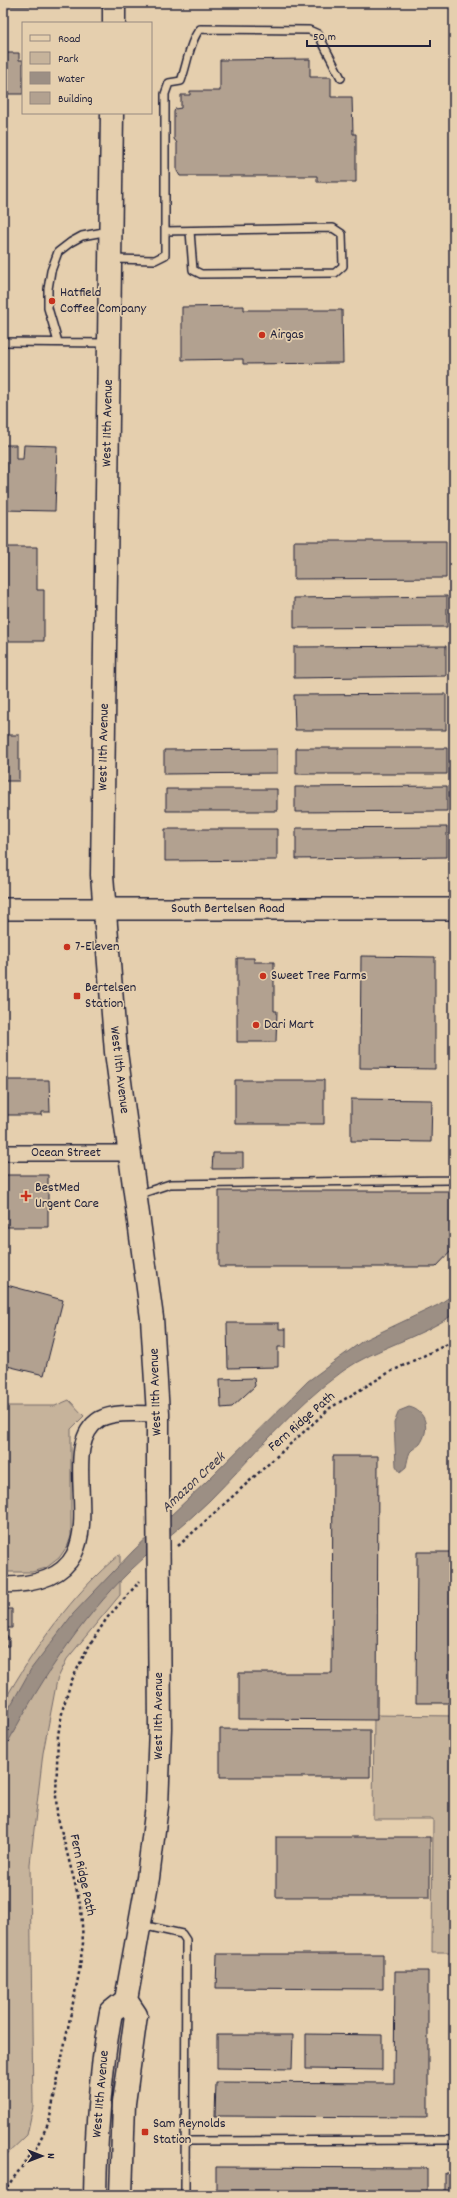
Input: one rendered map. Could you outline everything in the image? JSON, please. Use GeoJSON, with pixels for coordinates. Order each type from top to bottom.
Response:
{"type":"FeatureCollection","features":[{"type":"Feature","properties":{"kind":"main road"},"geometry":{"type":"LineString","coordinates":[[114,3],[114,22]]}},
{"type":"Feature","properties":{"kind":"main road","name":"West 11th Avenue"},"geometry":{"type":"LineString","coordinates":[[95,2195],[96,2133],[104,2051],[111,2012],[126,2000],[140,1924],[153,1838],[159,1772],[158,1414],[152,1318],[112,1021],[106,908],[102,874],[112,114]]}},
{"type":"Feature","properties":{"kind":"main road","name":"West 11th Avenue"},"geometry":{"type":"LineString","coordinates":[[121,2195],[124,2103],[136,2015],[126,2000]]}},
{"type":"Feature","properties":{"kind":"street","name":"South Bertelsen Road"},"geometry":{"type":"LineString","coordinates":[[3,909],[454,909]]}},
{"type":"Feature","properties":{"kind":"street","name":"Ocean Street"},"geometry":{"type":"LineString","coordinates":[[3,1153],[130,1153]]}},
{"type":"Feature","properties":{"kind":"street"},"geometry":{"type":"LineString","coordinates":[[3,1585],[24,1585],[37,1582],[49,1577],[73,1557],[79,1542],[82,1528],[82,1454],[84,1440],[91,1429],[101,1419],[115,1415],[158,1414]]}},
{"type":"Feature","properties":{"kind":"lane"},"geometry":{"type":"LineString","coordinates":[[110,258],[155,260],[166,255],[165,94],[169,84],[180,81],[187,64],[194,36],[200,29],[309,30],[318,34],[341,78]]}},
{"type":"Feature","properties":{"kind":"lane"},"geometry":{"type":"LineString","coordinates":[[165,231],[333,228],[342,234],[343,266],[335,273],[201,274],[192,270],[190,231]]}},
{"type":"Feature","properties":{"kind":"lane"},"geometry":{"type":"LineString","coordinates":[[58,342],[48,308],[48,289],[51,271],[58,252],[82,236],[111,231]]}},
{"type":"Feature","properties":{"kind":"lane"},"geometry":{"type":"LineString","coordinates":[[3,342],[109,343]]}},
{"type":"Feature","properties":{"kind":"lane"},"geometry":{"type":"LineString","coordinates":[[136,1195],[170,1184],[449,1180],[454,1177]]}},
{"type":"Feature","properties":{"kind":"lane"},"geometry":{"type":"LineString","coordinates":[[140,1924],[182,1934],[186,1940],[185,2195]]}},
{"type":"Feature","properties":{"kind":"lane"},"geometry":{"type":"LineString","coordinates":[[185,2141],[454,2140]]}},
{"type":"Feature","properties":{"kind":"path","name":"Fern Ridge Path"},"geometry":{"type":"LineString","coordinates":[[198,1528],[330,1408],[388,1373],[454,1341]]}},
{"type":"Feature","properties":{"kind":"path","name":"Fern Ridge Path"},"geometry":{"type":"LineString","coordinates":[[3,2192],[36,2148],[50,2122],[83,1943],[81,1907],[57,1814],[56,1796],[58,1736],[63,1708],[71,1682],[86,1651],[107,1618],[130,1590]]}},
{"type":"Feature","properties":{"kind":"green space"},"geometry":{"type":"Polygon","coordinates":[[[69,1400],[84,1416],[71,1429],[71,1536],[68,1545],[59,1558],[46,1568],[32,1572],[3,1572],[3,1406],[55,1406],[69,1400]]]}},
{"type":"Feature","properties":{"kind":"green space"},"geometry":{"type":"Polygon","coordinates":[[[120,1554],[120,1595],[67,1659],[57,1680],[43,1753],[30,1864],[33,2107],[27,2135],[3,2158],[3,1703],[55,1623],[70,1604],[102,1570],[120,1554]]]}},
{"type":"Feature","properties":{"kind":"green space"},"geometry":{"type":"Polygon","coordinates":[[[374,1715],[454,1716],[454,1952],[432,1952],[433,1819],[373,1819],[374,1715]]]}},
{"type":"Feature","properties":{"kind":"water"},"geometry":{"type":"Polygon","coordinates":[[[454,1294],[454,1314],[427,1330],[370,1355],[356,1363],[343,1371],[307,1400],[273,1433],[200,1510],[132,1569],[112,1589],[76,1633],[60,1656],[30,1703],[3,1752],[3,1719],[31,1669],[73,1614],[133,1551],[207,1481],[308,1381],[364,1340],[438,1305],[454,1294]]]}},
{"type":"Feature","properties":{"kind":"water"},"geometry":{"type":"Polygon","coordinates":[[[409,1407],[420,1412],[426,1427],[423,1439],[420,1444],[410,1452],[406,1467],[400,1472],[396,1466],[394,1423],[399,1411],[409,1407]]]}},
{"type":"Feature","properties":{"kind":"building"},"geometry":{"type":"Polygon","coordinates":[[[3,3],[32,3],[32,6],[3,6],[3,3]]]}},
{"type":"Feature","properties":{"kind":"building"},"geometry":{"type":"Polygon","coordinates":[[[3,53],[19,53],[19,60],[22,60],[22,94],[3,94],[3,53]]]}},
{"type":"Feature","properties":{"kind":"building"},"geometry":{"type":"Polygon","coordinates":[[[310,59],[310,77],[331,77],[331,97],[352,97],[353,134],[356,134],[356,182],[317,182],[317,176],[180,176],[177,171],[177,143],[174,139],[174,112],[175,109],[181,108],[181,95],[190,95],[190,91],[220,91],[220,60],[310,59]]]}},
{"type":"Feature","properties":{"kind":"building","name":"Airgas"},"geometry":{"type":"Polygon","coordinates":[[[244,306],[244,310],[342,310],[343,363],[243,364],[243,359],[182,360],[182,307],[244,306]]]}},
{"type":"Feature","properties":{"kind":"building"},"geometry":{"type":"Polygon","coordinates":[[[3,445],[16,445],[16,459],[23,459],[24,445],[57,446],[55,511],[3,510],[3,445]]]}},
{"type":"Feature","properties":{"kind":"building"},"geometry":{"type":"Polygon","coordinates":[[[294,541],[446,541],[446,578],[294,579],[294,541]]]}},
{"type":"Feature","properties":{"kind":"building"},"geometry":{"type":"Polygon","coordinates":[[[4,547],[37,547],[37,590],[44,590],[44,641],[5,641],[4,657],[4,547]]]}},
{"type":"Feature","properties":{"kind":"building"},"geometry":{"type":"Polygon","coordinates":[[[447,596],[447,627],[294,628],[294,598],[447,596]]]}},
{"type":"Feature","properties":{"kind":"building"},"geometry":{"type":"Polygon","coordinates":[[[446,646],[446,676],[294,678],[294,647],[446,646]]]}},
{"type":"Feature","properties":{"kind":"building"},"geometry":{"type":"Polygon","coordinates":[[[446,694],[446,730],[295,730],[294,695],[446,694]]]}},
{"type":"Feature","properties":{"kind":"building"},"geometry":{"type":"Polygon","coordinates":[[[3,735],[19,735],[19,781],[3,781],[3,735]]]}},
{"type":"Feature","properties":{"kind":"building"},"geometry":{"type":"Polygon","coordinates":[[[296,748],[447,748],[447,774],[296,774],[296,748]]]}},
{"type":"Feature","properties":{"kind":"building"},"geometry":{"type":"Polygon","coordinates":[[[277,749],[277,773],[164,774],[164,750],[277,749]]]}},
{"type":"Feature","properties":{"kind":"building"},"geometry":{"type":"Polygon","coordinates":[[[447,786],[447,811],[295,812],[295,787],[447,786]]]}},
{"type":"Feature","properties":{"kind":"building"},"geometry":{"type":"Polygon","coordinates":[[[166,789],[277,789],[277,811],[166,811],[166,789]]]}},
{"type":"Feature","properties":{"kind":"building"},"geometry":{"type":"Polygon","coordinates":[[[447,827],[447,857],[296,859],[296,828],[447,827]]]}},
{"type":"Feature","properties":{"kind":"building"},"geometry":{"type":"Polygon","coordinates":[[[165,829],[277,829],[277,860],[165,861],[165,829]]]}},
{"type":"Feature","properties":{"kind":"building"},"geometry":{"type":"Polygon","coordinates":[[[361,956],[435,957],[435,1069],[360,1068],[361,956]]]}},
{"type":"Feature","properties":{"kind":"building"},"geometry":{"type":"Polygon","coordinates":[[[237,958],[254,958],[254,962],[274,962],[274,1011],[277,1011],[276,1042],[237,1042],[237,958]]]}},
{"type":"Feature","properties":{"kind":"building"},"geometry":{"type":"Polygon","coordinates":[[[3,1080],[49,1080],[50,1112],[42,1112],[42,1115],[3,1115],[3,1080]]]}},
{"type":"Feature","properties":{"kind":"building"},"geometry":{"type":"Polygon","coordinates":[[[235,1080],[324,1080],[324,1124],[235,1124],[235,1080]]]}},
{"type":"Feature","properties":{"kind":"building"},"geometry":{"type":"Polygon","coordinates":[[[351,1099],[432,1100],[431,1142],[351,1141],[351,1099]]]}},
{"type":"Feature","properties":{"kind":"building"},"geometry":{"type":"Polygon","coordinates":[[[213,1153],[243,1153],[243,1169],[212,1169],[213,1153]]]}},
{"type":"Feature","properties":{"kind":"building"},"geometry":{"type":"Polygon","coordinates":[[[3,1175],[48,1175],[48,1227],[3,1227],[3,1175]]]}},
{"type":"Feature","properties":{"kind":"building"},"geometry":{"type":"Polygon","coordinates":[[[219,1191],[454,1191],[454,1248],[436,1267],[219,1267],[219,1191]]]}},
{"type":"Feature","properties":{"kind":"building"},"geometry":{"type":"Polygon","coordinates":[[[3,1284],[63,1300],[44,1375],[3,1365],[3,1284]]]}},
{"type":"Feature","properties":{"kind":"building"},"geometry":{"type":"Polygon","coordinates":[[[227,1323],[279,1323],[279,1329],[286,1329],[286,1347],[278,1347],[278,1367],[228,1368],[227,1323]]]}},
{"type":"Feature","properties":{"kind":"building"},"geometry":{"type":"Polygon","coordinates":[[[254,1378],[255,1386],[232,1407],[221,1408],[220,1379],[254,1378]]]}},
{"type":"Feature","properties":{"kind":"building"},"geometry":{"type":"Polygon","coordinates":[[[333,1456],[378,1456],[377,1720],[239,1719],[239,1673],[332,1673],[333,1456]]]}},
{"type":"Feature","properties":{"kind":"building"},"geometry":{"type":"Polygon","coordinates":[[[417,1552],[454,1552],[454,1703],[416,1703],[417,1552]]]}},
{"type":"Feature","properties":{"kind":"building"},"geometry":{"type":"Polygon","coordinates":[[[3,1609],[12,1609],[12,1628],[3,1628],[3,1609]]]}},
{"type":"Feature","properties":{"kind":"building"},"geometry":{"type":"Polygon","coordinates":[[[3,1637],[9,1637],[9,1646],[3,1646],[3,1637]]]}},
{"type":"Feature","properties":{"kind":"building"},"geometry":{"type":"Polygon","coordinates":[[[220,1729],[370,1730],[370,1777],[220,1777],[220,1729]]]}},
{"type":"Feature","properties":{"kind":"building"},"geometry":{"type":"Polygon","coordinates":[[[276,1837],[430,1837],[430,1897],[276,1897],[276,1837]]]}},
{"type":"Feature","properties":{"kind":"building"},"geometry":{"type":"Polygon","coordinates":[[[217,1954],[383,1954],[383,1989],[216,1988],[217,1954]]]}},
{"type":"Feature","properties":{"kind":"building"},"geometry":{"type":"Polygon","coordinates":[[[395,1971],[428,1971],[428,2117],[215,2116],[216,2082],[394,2083],[395,1971]]]}},
{"type":"Feature","properties":{"kind":"building"},"geometry":{"type":"Polygon","coordinates":[[[306,2034],[382,2035],[382,2070],[306,2069],[306,2034]]]}},
{"type":"Feature","properties":{"kind":"building"},"geometry":{"type":"Polygon","coordinates":[[[217,2035],[293,2035],[292,2069],[217,2068],[217,2035]]]}},
{"type":"Feature","properties":{"kind":"building"},"geometry":{"type":"Polygon","coordinates":[[[216,2167],[427,2168],[427,2195],[216,2195],[216,2167]]]}},
{"type":"Feature","properties":{"kind":"building"},"geometry":{"type":"Polygon","coordinates":[[[445,2173],[454,2173],[454,2195],[445,2195],[445,2173]]]}},
{"type":"Feature","properties":{"kind":"place","name":"Hatfield Coffee Company"},"geometry":{"type":"Point","coordinates":[52,301]}},
{"type":"Feature","properties":{"kind":"place","name":"Airgas"},"geometry":{"type":"Point","coordinates":[262,335]}},
{"type":"Feature","properties":{"kind":"place","name":"7-Eleven"},"geometry":{"type":"Point","coordinates":[67,947]}},
{"type":"Feature","properties":{"kind":"place","name":"Sweet Tree Farms"},"geometry":{"type":"Point","coordinates":[263,976]}},
{"type":"Feature","properties":{"kind":"place","name":"Bertelsen Station"},"geometry":{"type":"Point","coordinates":[77,996]}},
{"type":"Feature","properties":{"kind":"place","name":"Dari Mart"},"geometry":{"type":"Point","coordinates":[256,1025]}},
{"type":"Feature","properties":{"kind":"place","name":"BestMed Urgent Care"},"geometry":{"type":"Point","coordinates":[26,1196]}},
{"type":"Feature","properties":{"kind":"place","name":"Sam Reynolds Station"},"geometry":{"type":"Point","coordinates":[145,2132]}},
{"type":"Feature","properties":{"kind":"water label","name":"Amazon Creek"},"geometry":{"type":"Point","coordinates":[194,1483]}}]}
